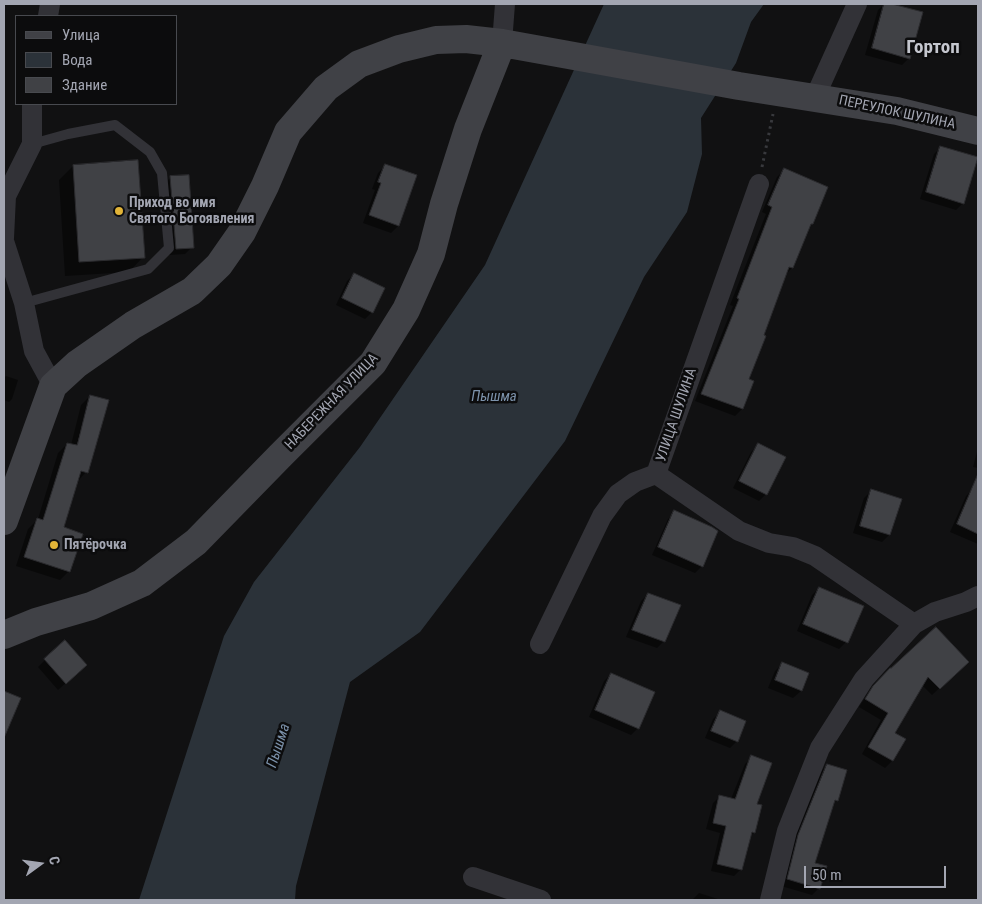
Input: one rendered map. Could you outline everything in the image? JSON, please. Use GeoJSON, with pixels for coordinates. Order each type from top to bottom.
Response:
{"type":"FeatureCollection","features":[{"type":"Feature","properties":{"kind":"main road","name":"ПЕРЕУЛОК ШУЛИНА"},"geometry":{"type":"LineString","coordinates":[[53,386],[77,364],[133,325],[192,291],[219,266],[242,232],[265,186],[288,132],[326,88],[359,64],[399,49],[436,40],[466,39],[502,44],[740,86],[897,111],[978,131]]}},
{"type":"Feature","properties":{"kind":"main road","name":"НАБЕРЕЖНАЯ УЛИЦА"},"geometry":{"type":"LineString","coordinates":[[4,635],[36,622],[91,606],[142,583],[196,542],[373,363],[406,310],[431,254],[444,204],[468,129],[502,44]]}},
{"type":"Feature","properties":{"kind":"main road"},"geometry":{"type":"LineString","coordinates":[[4,521],[53,386]]}},
{"type":"Feature","properties":{"kind":"street","name":"НАБЕРЕЖНАЯ УЛИЦА"},"geometry":{"type":"LineString","coordinates":[[502,44],[505,4]]}},
{"type":"Feature","properties":{"kind":"street"},"geometry":{"type":"LineString","coordinates":[[815,97],[857,4]]}},
{"type":"Feature","properties":{"kind":"street"},"geometry":{"type":"LineString","coordinates":[[32,105],[32,144],[5,195],[4,240],[24,303],[34,351],[53,386]]}},
{"type":"Feature","properties":{"kind":"street","name":"УЛИЦА ШУЛИНА"},"geometry":{"type":"LineString","coordinates":[[540,644],[602,516],[618,494],[635,482],[656,474],[758,184]]}},
{"type":"Feature","properties":{"kind":"street"},"geometry":{"type":"LineString","coordinates":[[656,474],[739,530],[768,543],[793,547],[815,556],[914,624]]}},
{"type":"Feature","properties":{"kind":"street"},"geometry":{"type":"LineString","coordinates":[[770,900],[787,831],[820,748],[864,679],[914,624],[935,612],[978,596]]}},
{"type":"Feature","properties":{"kind":"street"},"geometry":{"type":"LineString","coordinates":[[473,877],[541,900]]}},
{"type":"Feature","properties":{"kind":"lane"},"geometry":{"type":"LineString","coordinates":[[24,303],[148,269],[169,248],[162,173],[150,152],[115,125],[68,134],[32,144]]}},
{"type":"Feature","properties":{"kind":"path"},"geometry":{"type":"LineString","coordinates":[[758,184],[778,92]]}},
{"type":"Feature","properties":{"kind":"water","name":"Пышма"},"geometry":{"type":"Polygon","coordinates":[[[604,4],[764,4],[751,22],[736,63],[701,118],[702,154],[687,212],[644,277],[565,441],[420,632],[350,682],[296,886],[295,900],[139,900],[224,636],[254,582],[360,447],[485,265],[604,4]]]}},
{"type":"Feature","properties":{"kind":"building"},"geometry":{"type":"Polygon","coordinates":[[[884,4],[892,4],[923,12],[910,59],[872,48],[884,4]]]}},
{"type":"Feature","properties":{"kind":"building"},"geometry":{"type":"Polygon","coordinates":[[[940,146],[978,157],[964,204],[926,192],[940,146]]]}},
{"type":"Feature","properties":{"kind":"building"},"geometry":{"type":"Polygon","coordinates":[[[138,160],[145,258],[79,262],[73,165],[138,160]]]}},
{"type":"Feature","properties":{"kind":"building"},"geometry":{"type":"Polygon","coordinates":[[[385,164],[417,175],[399,226],[369,215],[381,183],[378,182],[385,164]]]}},
{"type":"Feature","properties":{"kind":"building"},"geometry":{"type":"Polygon","coordinates":[[[784,168],[828,187],[793,268],[789,267],[764,335],[766,336],[749,379],[754,381],[743,409],[701,394],[739,299],[737,298],[772,207],[768,205],[784,168]]]}},
{"type":"Feature","properties":{"kind":"building"},"geometry":{"type":"Polygon","coordinates":[[[189,175],[194,248],[176,249],[170,176],[189,175]]]}},
{"type":"Feature","properties":{"kind":"building"},"geometry":{"type":"Polygon","coordinates":[[[354,273],[385,288],[373,313],[342,298],[354,273]]]}},
{"type":"Feature","properties":{"kind":"building"},"geometry":{"type":"Polygon","coordinates":[[[90,395],[109,400],[88,473],[81,471],[64,527],[83,534],[70,572],[24,557],[37,518],[43,520],[67,443],[77,445],[90,395]]]}},
{"type":"Feature","properties":{"kind":"building"},"geometry":{"type":"Polygon","coordinates":[[[758,443],[786,457],[767,495],[739,481],[758,443]]]}},
{"type":"Feature","properties":{"kind":"building"},"geometry":{"type":"Polygon","coordinates":[[[978,474],[978,534],[957,524],[978,474]]]}},
{"type":"Feature","properties":{"kind":"building"},"geometry":{"type":"Polygon","coordinates":[[[871,489],[902,499],[890,535],[860,526],[871,489]]]}},
{"type":"Feature","properties":{"kind":"building"},"geometry":{"type":"Polygon","coordinates":[[[674,510],[718,531],[703,567],[658,547],[674,510]]]}},
{"type":"Feature","properties":{"kind":"building"},"geometry":{"type":"Polygon","coordinates":[[[819,587],[864,606],[848,643],[803,624],[819,587]]]}},
{"type":"Feature","properties":{"kind":"building"},"geometry":{"type":"Polygon","coordinates":[[[648,593],[681,605],[665,642],[632,630],[648,593]]]}},
{"type":"Feature","properties":{"kind":"building"},"geometry":{"type":"Polygon","coordinates":[[[936,627],[969,662],[940,689],[928,677],[895,733],[906,739],[893,761],[868,747],[888,713],[865,699],[873,686],[890,668],[936,627]]]}},
{"type":"Feature","properties":{"kind":"building"},"geometry":{"type":"Polygon","coordinates":[[[65,640],[87,665],[66,684],[44,659],[65,640]]]}},
{"type":"Feature","properties":{"kind":"building"},"geometry":{"type":"Polygon","coordinates":[[[782,662],[809,673],[802,691],[775,680],[782,662]]]}},
{"type":"Feature","properties":{"kind":"building"},"geometry":{"type":"Polygon","coordinates":[[[611,673],[655,692],[639,729],[595,710],[611,673]]]}},
{"type":"Feature","properties":{"kind":"building"},"geometry":{"type":"Polygon","coordinates":[[[4,691],[21,698],[4,738],[4,691]]]}},
{"type":"Feature","properties":{"kind":"building"},"geometry":{"type":"Polygon","coordinates":[[[720,710],[746,721],[738,742],[711,731],[720,710]]]}},
{"type":"Feature","properties":{"kind":"building"},"geometry":{"type":"Polygon","coordinates":[[[751,755],[772,763],[757,804],[762,805],[755,833],[752,832],[742,870],[717,864],[726,826],[713,823],[719,795],[735,799],[751,755]]]}},
{"type":"Feature","properties":{"kind":"building"},"geometry":{"type":"Polygon","coordinates":[[[827,764],[847,770],[838,801],[835,800],[815,863],[827,866],[820,889],[787,879],[798,835],[827,764]]]}},
{"type":"Feature","properties":{"kind":"place","name":"Приход во имя Святого Богоявления"},"geometry":{"type":"Point","coordinates":[119,211]}},
{"type":"Feature","properties":{"kind":"place","name":"Пятёрочка"},"geometry":{"type":"Point","coordinates":[54,545]}},
{"type":"Feature","properties":{"kind":"district","name":"Гортоп"},"geometry":{"type":"Point","coordinates":[933,48]}}]}
